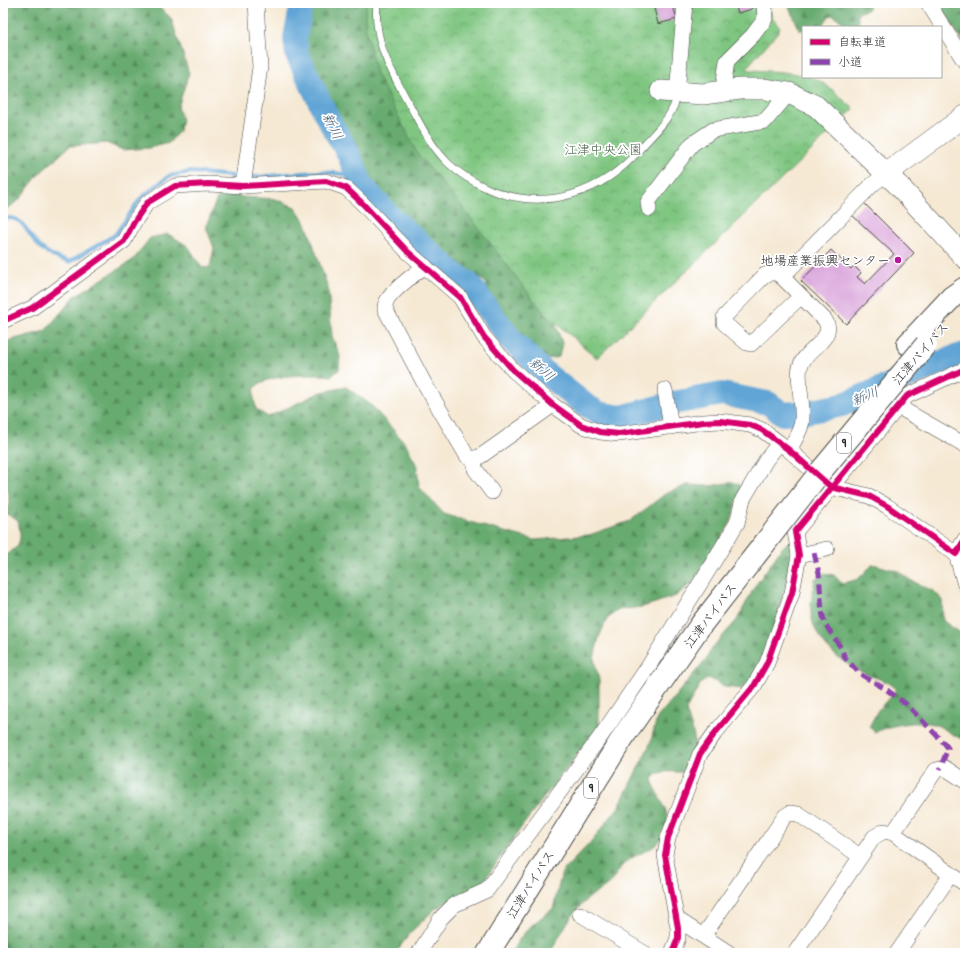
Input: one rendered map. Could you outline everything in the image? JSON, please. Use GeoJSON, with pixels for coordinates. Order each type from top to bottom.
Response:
{"type":"FeatureCollection","features":[{"type":"Feature","properties":{"kind":"highway"},"geometry":{"type":"LineString","coordinates":[[917,345],[952,297],[965,288]]}},
{"type":"Feature","properties":{"kind":"highway","name":"江津バイパス"},"geometry":{"type":"LineString","coordinates":[[488,953],[625,734],[760,540],[821,471],[917,345],[965,302]]}},
{"type":"Feature","properties":{"kind":"street"},"geometry":{"type":"LineString","coordinates":[[243,186],[260,67],[256,3]]}},
{"type":"Feature","properties":{"kind":"street"},"geometry":{"type":"LineString","coordinates":[[685,3],[669,92],[703,94],[726,90],[765,89],[789,94],[816,106],[886,174],[965,258]]}},
{"type":"Feature","properties":{"kind":"street"},"geometry":{"type":"LineString","coordinates":[[726,90],[724,81],[727,61],[753,35],[765,19],[764,3]]}},
{"type":"Feature","properties":{"kind":"street"},"geometry":{"type":"LineString","coordinates":[[928,3],[965,62]]}},
{"type":"Feature","properties":{"kind":"street"},"geometry":{"type":"LineString","coordinates":[[649,209],[648,202],[692,144],[713,130],[765,121],[789,94]]}},
{"type":"Feature","properties":{"kind":"street"},"geometry":{"type":"LineString","coordinates":[[782,277],[868,189],[965,116]]}},
{"type":"Feature","properties":{"kind":"street"},"geometry":{"type":"LineString","coordinates":[[3,321],[32,308],[124,241],[134,222],[147,203],[175,186],[208,184],[243,186],[326,181],[346,188],[408,252],[460,297],[484,337],[513,370],[553,405],[581,425],[604,433],[619,434],[670,421],[737,423],[750,425],[762,430],[784,446],[831,487],[875,500],[910,521],[956,554],[965,585]]}},
{"type":"Feature","properties":{"kind":"street"},"geometry":{"type":"LineString","coordinates":[[425,266],[389,297],[384,305],[423,381],[465,454],[469,457],[475,458],[553,405]]}},
{"type":"Feature","properties":{"kind":"street"},"geometry":{"type":"LineString","coordinates":[[419,953],[441,918],[454,904],[487,890],[601,736],[648,667],[737,523],[743,499],[766,460],[799,433],[803,420],[800,368],[807,354],[825,337],[828,329],[825,320],[801,296],[782,277],[774,272],[765,275],[724,317],[724,323],[747,343],[751,344],[801,296]]}},
{"type":"Feature","properties":{"kind":"street"},"geometry":{"type":"LineString","coordinates":[[672,953],[678,938],[677,919],[665,855],[668,838],[700,754],[734,708],[754,686],[767,662],[792,593],[800,555],[795,532],[897,406],[907,396],[965,369]]}},
{"type":"Feature","properties":{"kind":"street"},"geometry":{"type":"LineString","coordinates":[[666,394],[670,421]]}},
{"type":"Feature","properties":{"kind":"street"},"geometry":{"type":"LineString","coordinates":[[897,406],[965,445]]}},
{"type":"Feature","properties":{"kind":"street"},"geometry":{"type":"LineString","coordinates":[[475,458],[475,469],[492,492]]}},
{"type":"Feature","properties":{"kind":"street"},"geometry":{"type":"LineString","coordinates":[[956,554],[965,539]]}},
{"type":"Feature","properties":{"kind":"street"},"geometry":{"type":"LineString","coordinates":[[800,555],[827,549]]}},
{"type":"Feature","properties":{"kind":"street"},"geometry":{"type":"LineString","coordinates":[[893,834],[936,770],[945,768],[965,781]]}},
{"type":"Feature","properties":{"kind":"street"},"geometry":{"type":"LineString","coordinates":[[704,935],[785,816],[790,813],[798,814],[860,856]]}},
{"type":"Feature","properties":{"kind":"street"},"geometry":{"type":"LineString","coordinates":[[795,953],[876,834],[884,831],[893,834],[965,884]]}},
{"type":"Feature","properties":{"kind":"street"},"geometry":{"type":"LineString","coordinates":[[897,953],[951,874]]}},
{"type":"Feature","properties":{"kind":"street"},"geometry":{"type":"LineString","coordinates":[[580,914],[644,953]]}},
{"type":"Feature","properties":{"kind":"street"},"geometry":{"type":"LineString","coordinates":[[677,919],[704,935],[729,953]]}},
{"type":"Feature","properties":{"kind":"lane"},"geometry":{"type":"LineString","coordinates":[[377,3],[378,32],[388,66],[427,138],[448,163],[458,172],[482,186],[510,197],[550,200],[582,192],[608,178],[619,170],[652,136],[675,106],[669,92]]}},
{"type":"Feature","properties":{"kind":"green space"},"geometry":{"type":"Polygon","coordinates":[[[3,3],[154,3],[171,18],[189,73],[178,107],[182,120],[179,131],[169,143],[149,148],[123,150],[106,143],[70,146],[39,174],[19,200],[3,212],[3,3]]]}},
{"type":"Feature","properties":{"kind":"green space"},"geometry":{"type":"Polygon","coordinates":[[[307,3],[373,3],[551,311],[562,343],[559,357],[542,360],[524,348],[509,329],[494,305],[485,282],[403,219],[373,191],[305,59],[301,37],[307,3]]]}},
{"type":"Feature","properties":{"kind":"green space","name":"江津中央公園"},"geometry":{"type":"Polygon","coordinates":[[[366,3],[769,3],[772,18],[780,27],[777,33],[747,67],[749,70],[798,74],[802,75],[802,78],[813,78],[831,89],[854,109],[597,358],[544,313],[460,204],[417,153],[376,73],[365,25],[366,3]]]}},
{"type":"Feature","properties":{"kind":"green space"},"geometry":{"type":"Polygon","coordinates":[[[787,3],[867,3],[869,6],[868,9],[858,13],[857,16],[860,26],[845,26],[844,23],[833,15],[829,16],[823,26],[802,26],[802,30],[800,30],[787,3]]]}},
{"type":"Feature","properties":{"kind":"green space"},"geometry":{"type":"Polygon","coordinates":[[[938,3],[965,3],[965,45],[938,3]]]}},
{"type":"Feature","properties":{"kind":"green space"},"geometry":{"type":"Polygon","coordinates":[[[231,191],[242,197],[275,199],[295,207],[306,223],[328,288],[332,336],[340,356],[339,370],[331,376],[290,376],[260,383],[254,391],[256,409],[268,417],[321,392],[346,387],[371,405],[406,444],[417,466],[419,487],[444,514],[535,540],[589,535],[630,521],[665,494],[687,485],[709,486],[733,482],[740,485],[739,495],[730,524],[694,581],[676,596],[643,607],[618,610],[607,619],[599,637],[594,659],[599,680],[599,726],[520,829],[484,881],[435,909],[412,931],[395,953],[3,953],[3,556],[17,546],[20,533],[18,521],[7,514],[9,497],[3,472],[3,342],[45,331],[75,296],[133,260],[150,238],[168,234],[188,246],[202,268],[210,267],[214,248],[206,227],[217,198],[231,191]]]}},
{"type":"Feature","properties":{"kind":"green space"},"geometry":{"type":"Polygon","coordinates":[[[788,542],[791,542],[794,569],[784,590],[775,628],[762,666],[742,689],[725,687],[709,678],[701,683],[686,710],[694,741],[693,755],[690,763],[685,772],[663,772],[659,773],[652,779],[656,791],[665,808],[667,819],[665,833],[661,840],[656,845],[626,862],[607,886],[593,895],[577,910],[550,953],[511,953],[529,928],[553,909],[562,872],[589,844],[618,808],[650,744],[657,718],[706,659],[712,648],[737,620],[755,586],[782,548],[788,542]]]}},
{"type":"Feature","properties":{"kind":"green space"},"geometry":{"type":"Polygon","coordinates":[[[873,564],[898,571],[910,580],[935,592],[942,600],[943,621],[965,636],[965,740],[934,724],[928,723],[904,724],[888,727],[875,732],[869,727],[878,710],[896,690],[885,682],[864,673],[837,657],[822,641],[817,633],[811,613],[815,579],[825,573],[834,575],[842,584],[858,579],[873,564]]]}},
{"type":"Feature","properties":{"kind":"building"},"geometry":{"type":"Polygon","coordinates":[[[672,3],[677,19],[658,24],[653,4],[672,3]]]}},
{"type":"Feature","properties":{"kind":"building"},"geometry":{"type":"Polygon","coordinates":[[[751,3],[752,9],[738,13],[735,5],[751,3]]]}},
{"type":"Feature","properties":{"kind":"building","name":"地場産業振興センター"},"geometry":{"type":"Polygon","coordinates":[[[864,203],[914,253],[846,324],[801,281],[831,250],[851,269],[854,266],[861,273],[857,277],[865,284],[894,254],[852,215],[864,203]]]}},
{"type":"Feature","properties":{"kind":"waterway","name":"新川"},"geometry":{"type":"LineString","coordinates":[[302,3],[295,38],[297,54],[327,117],[348,153],[362,186],[390,217],[453,273],[468,283],[512,341],[545,373],[584,404],[599,413],[621,417],[673,403],[722,394],[768,403],[783,414],[807,412],[842,405],[949,359],[965,354]]}},
{"type":"Feature","properties":{"kind":"waterway"},"geometry":{"type":"LineString","coordinates":[[3,219],[10,218],[21,222],[41,248],[47,253],[69,262],[115,235],[141,198],[169,176],[191,172],[241,177]]}},
{"type":"Feature","properties":{"kind":"waterway"},"geometry":{"type":"LineString","coordinates":[[248,177],[327,172],[351,176],[362,186]]}},
{"type":"Feature","properties":{"kind":"marked path"},"geometry":{"type":"LineString","coordinates":[[814,553],[819,573],[822,612],[825,624],[841,648],[845,658],[860,674],[887,690],[906,704],[945,744],[948,748],[940,769]]}},
{"type":"Feature","properties":{"kind":"cycle path"},"geometry":{"type":"LineString","coordinates":[[3,321],[32,308],[124,241],[134,222],[147,203],[175,186],[208,184],[243,186],[326,181],[346,188],[363,204],[408,252],[460,297],[484,337],[513,370],[553,405],[581,425],[600,432],[619,434],[703,422],[720,421],[750,425],[762,430],[789,450],[831,487],[869,496],[887,506],[956,554],[965,539]]}},
{"type":"Feature","properties":{"kind":"cycle path"},"geometry":{"type":"LineString","coordinates":[[672,953],[678,938],[678,928],[665,855],[668,838],[700,754],[715,733],[754,686],[767,663],[792,593],[799,555],[795,532],[907,396],[965,369]]}},
{"type":"Feature","properties":{"kind":"place","name":"地場産業振興センター"},"geometry":{"type":"Point","coordinates":[898,260]}}]}
